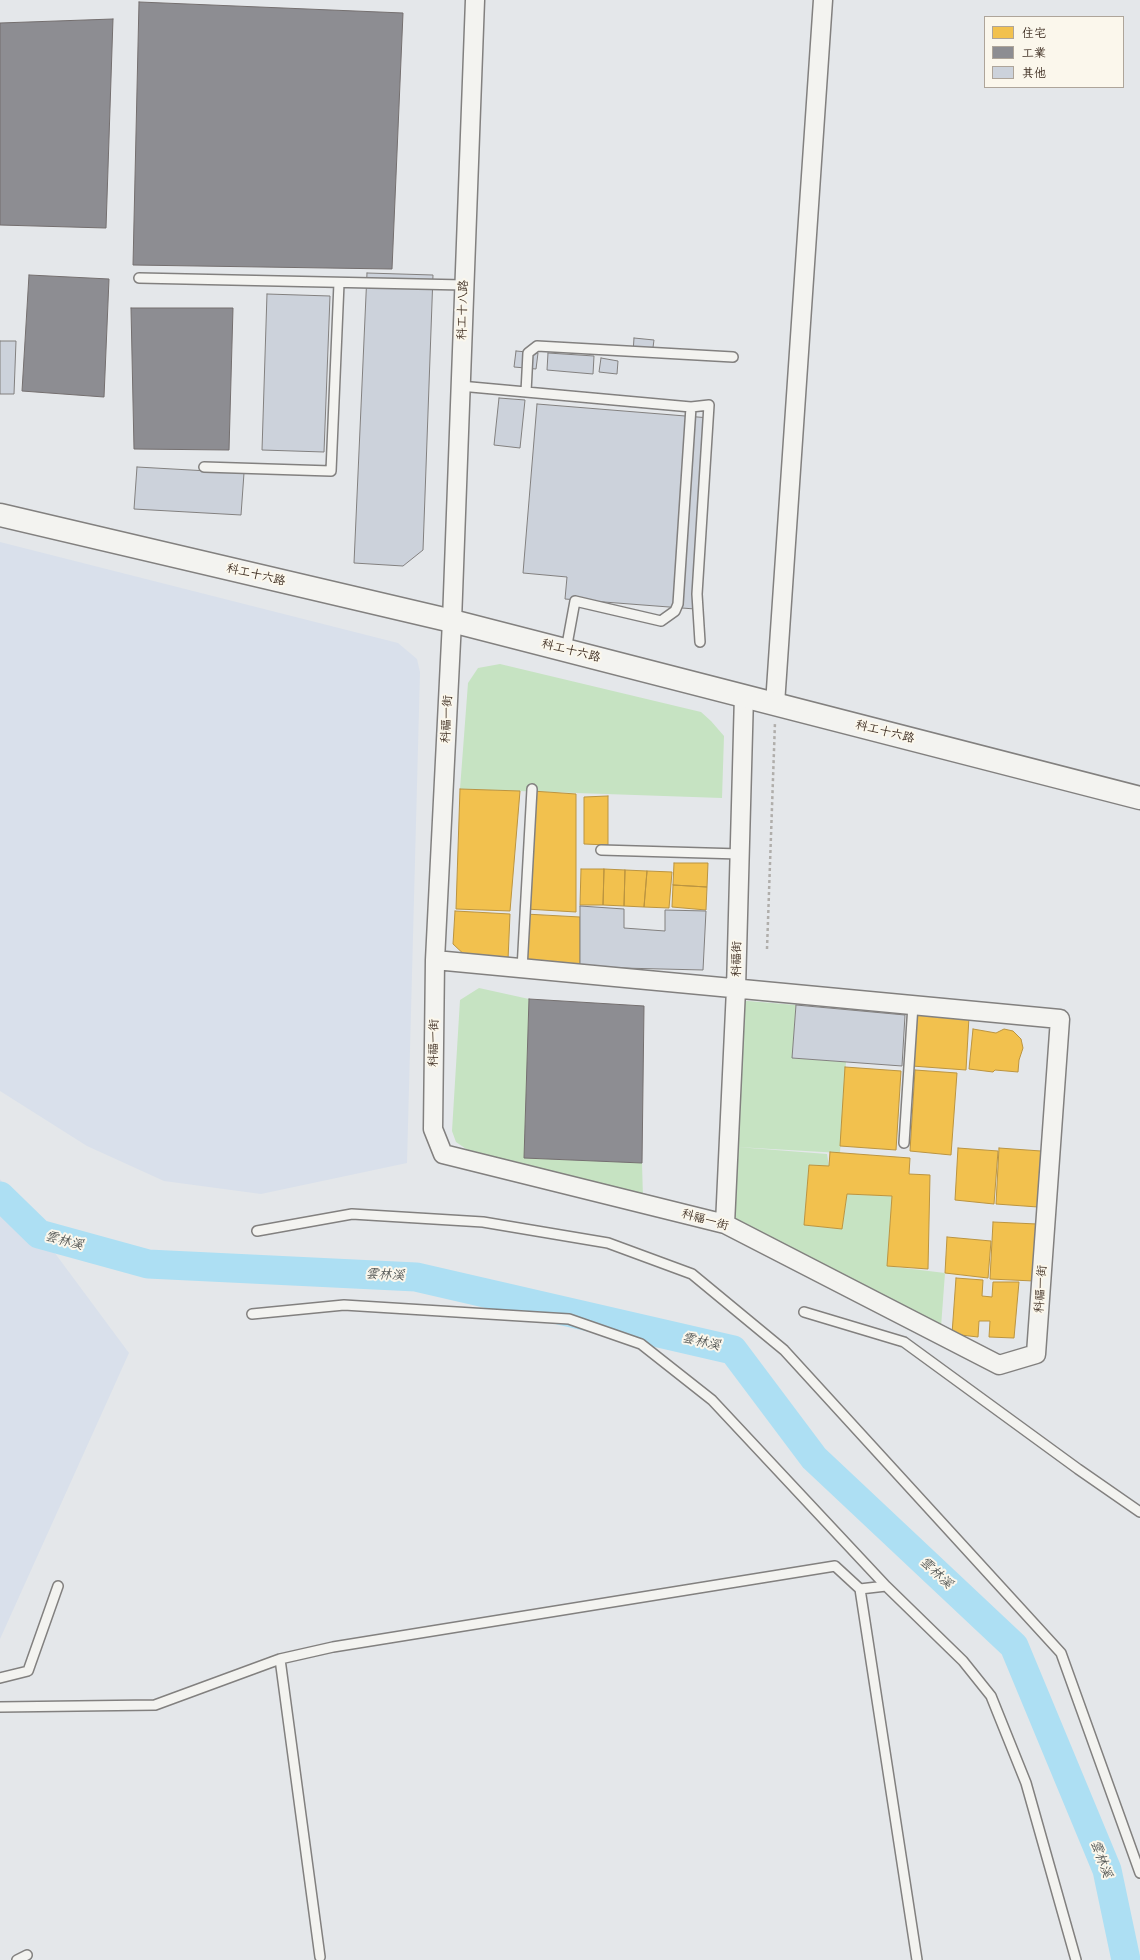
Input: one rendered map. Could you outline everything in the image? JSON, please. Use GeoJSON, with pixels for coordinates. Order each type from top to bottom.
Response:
{"type":"FeatureCollection","features":[{"type":"Feature","properties":{"kind":"street","name":"科工十八路"},"geometry":{"type":"LineString","coordinates":[[452,621],[475,0]]}},
{"type":"Feature","properties":{"kind":"street"},"geometry":{"type":"LineString","coordinates":[[775,704],[823,0]]}},
{"type":"Feature","properties":{"kind":"street","name":"科工十六路"},"geometry":{"type":"LineString","coordinates":[[0,515],[452,621],[1140,798]]}},
{"type":"Feature","properties":{"kind":"street","name":"科福一街"},"geometry":{"type":"LineString","coordinates":[[435,960],[1060,1019],[1036,1354],[999,1365],[725,1224],[442,1154],[433,1129],[435,960],[452,621]]}},
{"type":"Feature","properties":{"kind":"street","name":"科福街"},"geometry":{"type":"LineString","coordinates":[[725,1224],[736,989],[744,695]]}},
{"type":"Feature","properties":{"kind":"lane"},"geometry":{"type":"LineString","coordinates":[[139,278],[464,285]]}},
{"type":"Feature","properties":{"kind":"lane"},"geometry":{"type":"LineString","coordinates":[[204,467],[331,471],[339,283]]}},
{"type":"Feature","properties":{"kind":"lane"},"geometry":{"type":"LineString","coordinates":[[526,392],[528,352],[537,346],[733,357]]}},
{"type":"Feature","properties":{"kind":"lane"},"geometry":{"type":"LineString","coordinates":[[460,386],[691,407],[709,405],[697,594],[700,642]]}},
{"type":"Feature","properties":{"kind":"lane"},"geometry":{"type":"LineString","coordinates":[[566,650],[575,601],[660,621],[675,611],[678,604],[691,407]]}},
{"type":"Feature","properties":{"kind":"lane"},"geometry":{"type":"LineString","coordinates":[[522,969],[532,789]]}},
{"type":"Feature","properties":{"kind":"lane"},"geometry":{"type":"LineString","coordinates":[[601,850],[740,854]]}},
{"type":"Feature","properties":{"kind":"lane"},"geometry":{"type":"LineString","coordinates":[[904,1143],[913,1005]]}},
{"type":"Feature","properties":{"kind":"lane"},"geometry":{"type":"LineString","coordinates":[[257,1231],[352,1214],[483,1222],[608,1243],[692,1274],[784,1350],[1061,1653],[1140,1873]]}},
{"type":"Feature","properties":{"kind":"lane"},"geometry":{"type":"LineString","coordinates":[[252,1314],[344,1305],[569,1320],[641,1344],[712,1400],[886,1586],[963,1661],[991,1696],[1026,1783],[1076,1960]]}},
{"type":"Feature","properties":{"kind":"lane"},"geometry":{"type":"LineString","coordinates":[[804,1312],[904,1342],[1078,1469],[1140,1512]]}},
{"type":"Feature","properties":{"kind":"lane"},"geometry":{"type":"LineString","coordinates":[[0,1707],[155,1705],[280,1659],[333,1647],[835,1566],[860,1589],[917,1960]]}},
{"type":"Feature","properties":{"kind":"lane"},"geometry":{"type":"LineString","coordinates":[[0,1678],[28,1671],[58,1586]]}},
{"type":"Feature","properties":{"kind":"lane"},"geometry":{"type":"LineString","coordinates":[[860,1589],[886,1586]]}},
{"type":"Feature","properties":{"kind":"lane"},"geometry":{"type":"LineString","coordinates":[[280,1659],[320,1957]]}},
{"type":"Feature","properties":{"kind":"lane"},"geometry":{"type":"LineString","coordinates":[[17,1960],[27,1955]]}},
{"type":"Feature","properties":{"kind":"path"},"geometry":{"type":"LineString","coordinates":[[767,949],[775,704]]}},
{"type":"Feature","properties":{"kind":"shaded area"},"geometry":{"type":"Polygon","coordinates":[[[0,542],[398,643],[417,659],[420,672],[407,1163],[261,1194],[164,1181],[87,1146],[0,1091],[0,542]]]}},
{"type":"Feature","properties":{"kind":"shaded area"},"geometry":{"type":"Polygon","coordinates":[[[0,1179],[129,1353],[0,1639],[0,1179]]]}},
{"type":"Feature","properties":{"kind":"green space"},"geometry":{"type":"Polygon","coordinates":[[[500,664],[701,712],[724,736],[722,798],[460,789],[468,683],[478,668],[500,664]]]}},
{"type":"Feature","properties":{"kind":"green space"},"geometry":{"type":"Polygon","coordinates":[[[479,988],[529,999],[524,1158],[642,1163],[643,1198],[482,1160],[456,1142],[452,1131],[460,1000],[479,988]]]}},
{"type":"Feature","properties":{"kind":"green space"},"geometry":{"type":"Polygon","coordinates":[[[736,1000],[796,1005],[792,1058],[846,1062],[840,1153],[737,1147],[827,1154],[829,1166],[809,1165],[804,1225],[842,1229],[847,1194],[892,1196],[887,1266],[945,1273],[941,1327],[725,1224],[736,1000]]]}},
{"type":"Feature","properties":{"kind":"building: 住宅"},"geometry":{"type":"Polygon","coordinates":[[[460,789],[520,791],[510,911],[456,909],[460,789]]]}},
{"type":"Feature","properties":{"kind":"building: 住宅"},"geometry":{"type":"Polygon","coordinates":[[[532,791],[576,794],[576,912],[526,909],[532,791]]]}},
{"type":"Feature","properties":{"kind":"building: 住宅"},"geometry":{"type":"Polygon","coordinates":[[[608,796],[608,845],[584,844],[584,797],[608,796]]]}},
{"type":"Feature","properties":{"kind":"building: 住宅"},"geometry":{"type":"Polygon","coordinates":[[[674,863],[708,863],[707,887],[673,885],[674,863]]]}},
{"type":"Feature","properties":{"kind":"building: 住宅"},"geometry":{"type":"Polygon","coordinates":[[[581,869],[604,869],[603,905],[580,905],[581,869]]]}},
{"type":"Feature","properties":{"kind":"building: 住宅"},"geometry":{"type":"Polygon","coordinates":[[[604,869],[625,870],[624,906],[603,905],[604,869]]]}},
{"type":"Feature","properties":{"kind":"building: 住宅"},"geometry":{"type":"Polygon","coordinates":[[[625,870],[647,871],[644,907],[624,906],[625,870]]]}},
{"type":"Feature","properties":{"kind":"building: 住宅"},"geometry":{"type":"Polygon","coordinates":[[[647,871],[672,872],[669,908],[644,907],[647,871]]]}},
{"type":"Feature","properties":{"kind":"building: 住宅"},"geometry":{"type":"Polygon","coordinates":[[[673,885],[707,887],[706,910],[672,907],[673,885]]]}},
{"type":"Feature","properties":{"kind":"building: 住宅"},"geometry":{"type":"Polygon","coordinates":[[[455,911],[510,914],[508,960],[469,959],[453,944],[455,911]]]}},
{"type":"Feature","properties":{"kind":"building: 住宅"},"geometry":{"type":"Polygon","coordinates":[[[525,914],[580,917],[580,966],[523,963],[525,914]]]}},
{"type":"Feature","properties":{"kind":"building: 住宅"},"geometry":{"type":"Polygon","coordinates":[[[915,1012],[969,1017],[966,1070],[912,1066],[915,1012]]]}},
{"type":"Feature","properties":{"kind":"building: 住宅"},"geometry":{"type":"Polygon","coordinates":[[[973,1029],[996,1033],[1004,1029],[1013,1031],[1021,1039],[1023,1048],[1019,1060],[1018,1072],[995,1070],[993,1072],[969,1069],[973,1029]]]}},
{"type":"Feature","properties":{"kind":"building: 住宅"},"geometry":{"type":"Polygon","coordinates":[[[845,1067],[901,1071],[896,1150],[840,1146],[845,1067]]]}},
{"type":"Feature","properties":{"kind":"building: 住宅"},"geometry":{"type":"Polygon","coordinates":[[[915,1070],[957,1073],[951,1155],[910,1151],[915,1070]]]}},
{"type":"Feature","properties":{"kind":"building: 住宅"},"geometry":{"type":"Polygon","coordinates":[[[958,1148],[998,1151],[994,1204],[955,1200],[958,1148]]]}},
{"type":"Feature","properties":{"kind":"building: 住宅"},"geometry":{"type":"Polygon","coordinates":[[[999,1148],[1041,1151],[1038,1207],[996,1204],[999,1148]]]}},
{"type":"Feature","properties":{"kind":"building: 住宅"},"geometry":{"type":"Polygon","coordinates":[[[830,1152],[910,1158],[909,1174],[930,1175],[928,1269],[887,1266],[892,1196],[847,1194],[842,1229],[804,1225],[809,1165],[829,1166],[830,1152]]]}},
{"type":"Feature","properties":{"kind":"building: 住宅"},"geometry":{"type":"Polygon","coordinates":[[[993,1222],[1037,1224],[1034,1281],[990,1279],[993,1222]]]}},
{"type":"Feature","properties":{"kind":"building: 住宅"},"geometry":{"type":"Polygon","coordinates":[[[947,1237],[991,1241],[988,1278],[945,1273],[947,1237]]]}},
{"type":"Feature","properties":{"kind":"building: 住宅"},"geometry":{"type":"Polygon","coordinates":[[[956,1278],[983,1280],[982,1296],[992,1297],[993,1282],[1019,1282],[1014,1338],[989,1337],[990,1321],[979,1321],[978,1337],[952,1334],[956,1278]]]}},
{"type":"Feature","properties":{"kind":"building: 工業"},"geometry":{"type":"Polygon","coordinates":[[[139,2],[403,13],[392,269],[133,265],[139,2]]]}},
{"type":"Feature","properties":{"kind":"building: 工業"},"geometry":{"type":"Polygon","coordinates":[[[113,19],[106,228],[0,225],[0,23],[113,19]]]}},
{"type":"Feature","properties":{"kind":"building: 工業"},"geometry":{"type":"Polygon","coordinates":[[[29,275],[109,279],[104,397],[22,391],[29,275]]]}},
{"type":"Feature","properties":{"kind":"building: 工業"},"geometry":{"type":"Polygon","coordinates":[[[131,308],[233,308],[229,450],[134,449],[131,308]]]}},
{"type":"Feature","properties":{"kind":"building: 工業"},"geometry":{"type":"Polygon","coordinates":[[[529,999],[644,1006],[642,1163],[524,1158],[529,999]]]}},
{"type":"Feature","properties":{"kind":"building: 其他"},"geometry":{"type":"Polygon","coordinates":[[[367,273],[433,275],[423,550],[403,566],[354,563],[367,273]]]}},
{"type":"Feature","properties":{"kind":"building: 其他"},"geometry":{"type":"Polygon","coordinates":[[[267,294],[330,296],[324,452],[262,450],[267,294]]]}},
{"type":"Feature","properties":{"kind":"building: 其他"},"geometry":{"type":"Polygon","coordinates":[[[634,338],[654,340],[652,355],[633,353],[634,338]]]}},
{"type":"Feature","properties":{"kind":"building: 其他"},"geometry":{"type":"Polygon","coordinates":[[[0,341],[16,341],[14,394],[0,394],[0,341]]]}},
{"type":"Feature","properties":{"kind":"building: 其他"},"geometry":{"type":"Polygon","coordinates":[[[516,351],[538,353],[536,369],[514,367],[516,351]]]}},
{"type":"Feature","properties":{"kind":"building: 其他"},"geometry":{"type":"Polygon","coordinates":[[[548,353],[594,356],[593,374],[547,370],[548,353]]]}},
{"type":"Feature","properties":{"kind":"building: 其他"},"geometry":{"type":"Polygon","coordinates":[[[601,358],[618,361],[617,374],[599,372],[601,358]]]}},
{"type":"Feature","properties":{"kind":"building: 其他"},"geometry":{"type":"Polygon","coordinates":[[[499,398],[525,400],[520,448],[494,445],[499,398]]]}},
{"type":"Feature","properties":{"kind":"building: 其他"},"geometry":{"type":"Polygon","coordinates":[[[537,404],[710,418],[695,609],[565,599],[567,577],[523,573],[537,404]]]}},
{"type":"Feature","properties":{"kind":"building: 其他"},"geometry":{"type":"Polygon","coordinates":[[[137,467],[244,473],[241,515],[134,509],[137,467]]]}},
{"type":"Feature","properties":{"kind":"building: 其他"},"geometry":{"type":"Polygon","coordinates":[[[580,906],[624,909],[624,928],[665,931],[665,910],[706,911],[703,970],[580,967],[580,906]]]}},
{"type":"Feature","properties":{"kind":"building: 其他"},"geometry":{"type":"Polygon","coordinates":[[[796,1005],[905,1015],[902,1066],[792,1058],[796,1005]]]}},
{"type":"Feature","properties":{"kind":"waterway","name":"雲林溪"},"geometry":{"type":"LineString","coordinates":[[0,1196],[39,1234],[148,1264],[416,1277],[733,1350],[814,1458],[1014,1646],[1107,1870],[1126,1960]]}}]}
